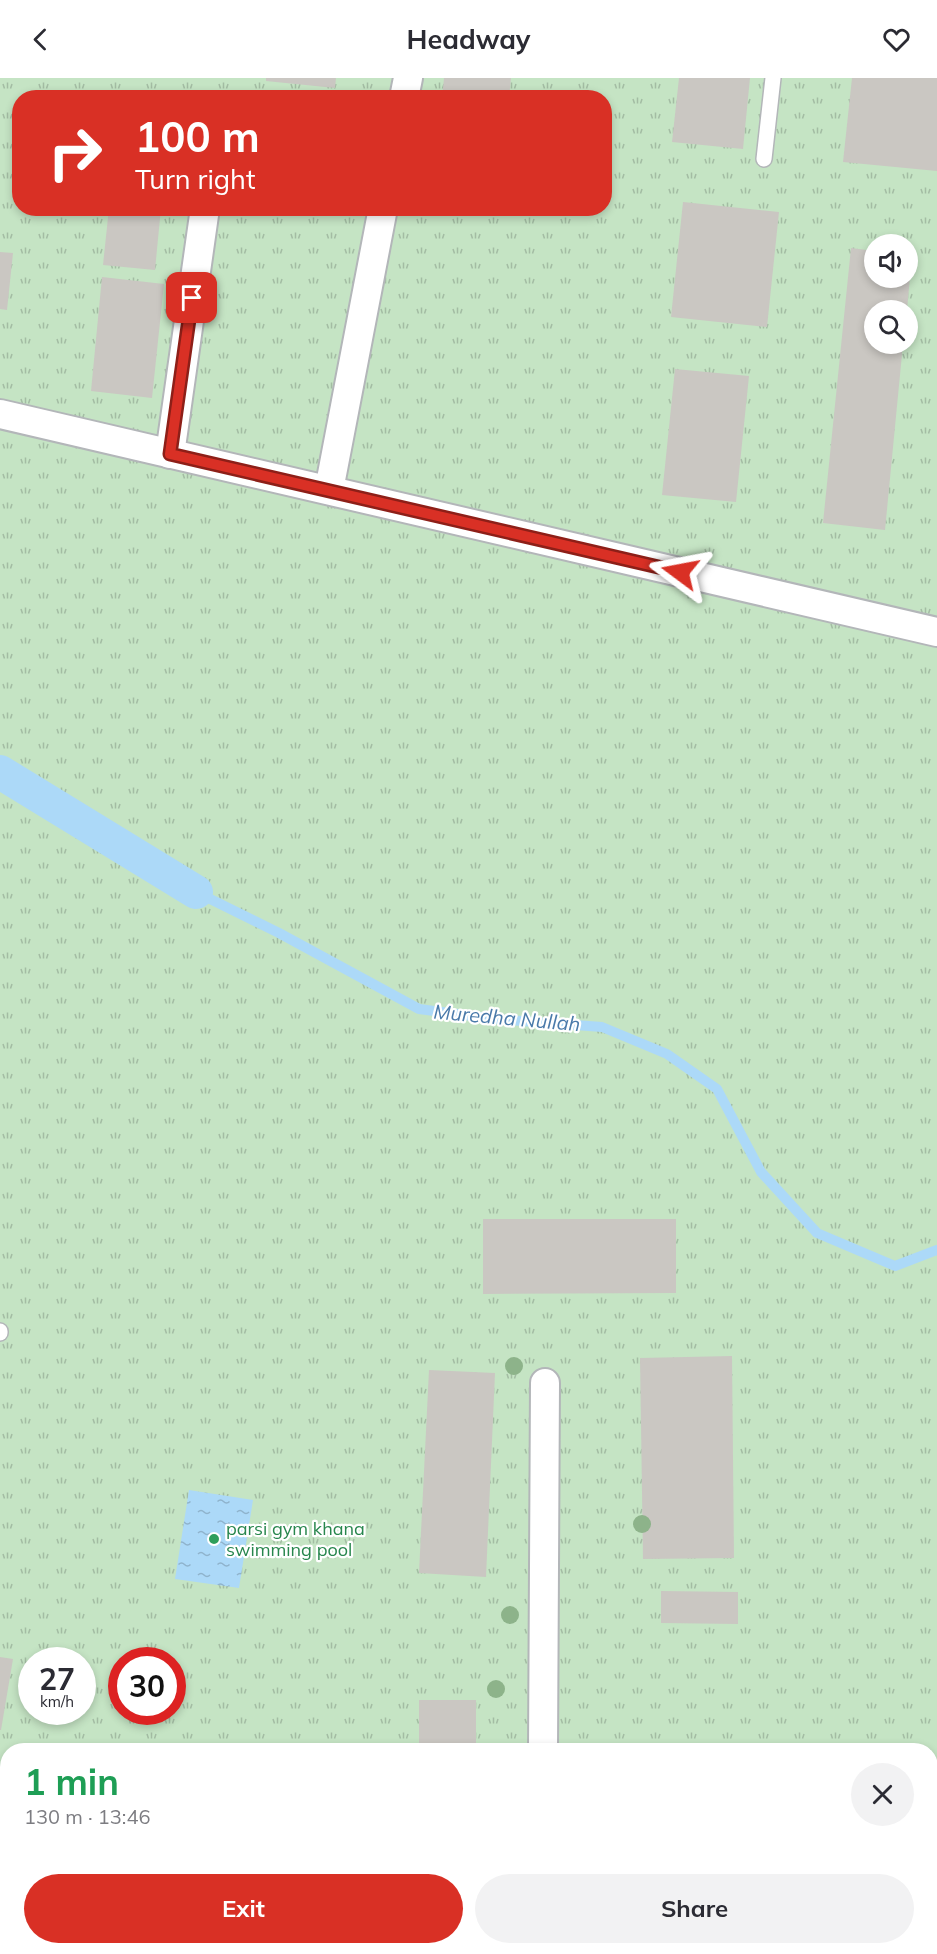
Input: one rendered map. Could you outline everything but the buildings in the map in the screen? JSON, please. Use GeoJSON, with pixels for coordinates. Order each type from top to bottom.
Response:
{"type":"FeatureCollection","features":[{"type":"Feature","properties":{"kind":"street"},"geometry":{"type":"LineString","coordinates":[[170,454],[203,216]]}},
{"type":"Feature","properties":{"kind":"street"},"geometry":{"type":"LineString","coordinates":[[329,490],[381,216]]}},
{"type":"Feature","properties":{"kind":"street"},"geometry":{"type":"LineString","coordinates":[[0,414],[937,632]]}},
{"type":"Feature","properties":{"kind":"street"},"geometry":{"type":"LineString","coordinates":[[543,1743],[545,1383]]}},
{"type":"Feature","properties":{"kind":"lane"},"geometry":{"type":"LineString","coordinates":[[764,159],[773,78]]}},
{"type":"Feature","properties":{"kind":"green space"},"geometry":{"type":"Polygon","coordinates":[[[0,78],[937,78],[937,1743],[0,1743],[0,78]]]}},
{"type":"Feature","properties":{"kind":"water","name":"parsi gym khana swimming pool"},"geometry":{"type":"Polygon","coordinates":[[[189,1490],[253,1500],[239,1588],[175,1579],[189,1490]]]}},
{"type":"Feature","properties":{"kind":"waterway","name":"Muredha Nullah"},"geometry":{"type":"LineString","coordinates":[[0,772],[196,892]]}},
{"type":"Feature","properties":{"kind":"waterway","name":"Muredha Nullah"},"geometry":{"type":"LineString","coordinates":[[196,892],[279,933],[419,1009],[495,1019],[602,1027],[667,1054],[717,1089],[761,1172],[817,1233],[895,1266],[937,1250]]}},
{"type":"Feature","properties":{"kind":"place","name":"parsi gym khana swimming pool"},"geometry":{"type":"Point","coordinates":[214,1539]}},
{"type":"Feature","properties":{"kind":"route"},"geometry":{"type":"LineString","coordinates":[[192,298],[170,454],[680,572]]}}]}
